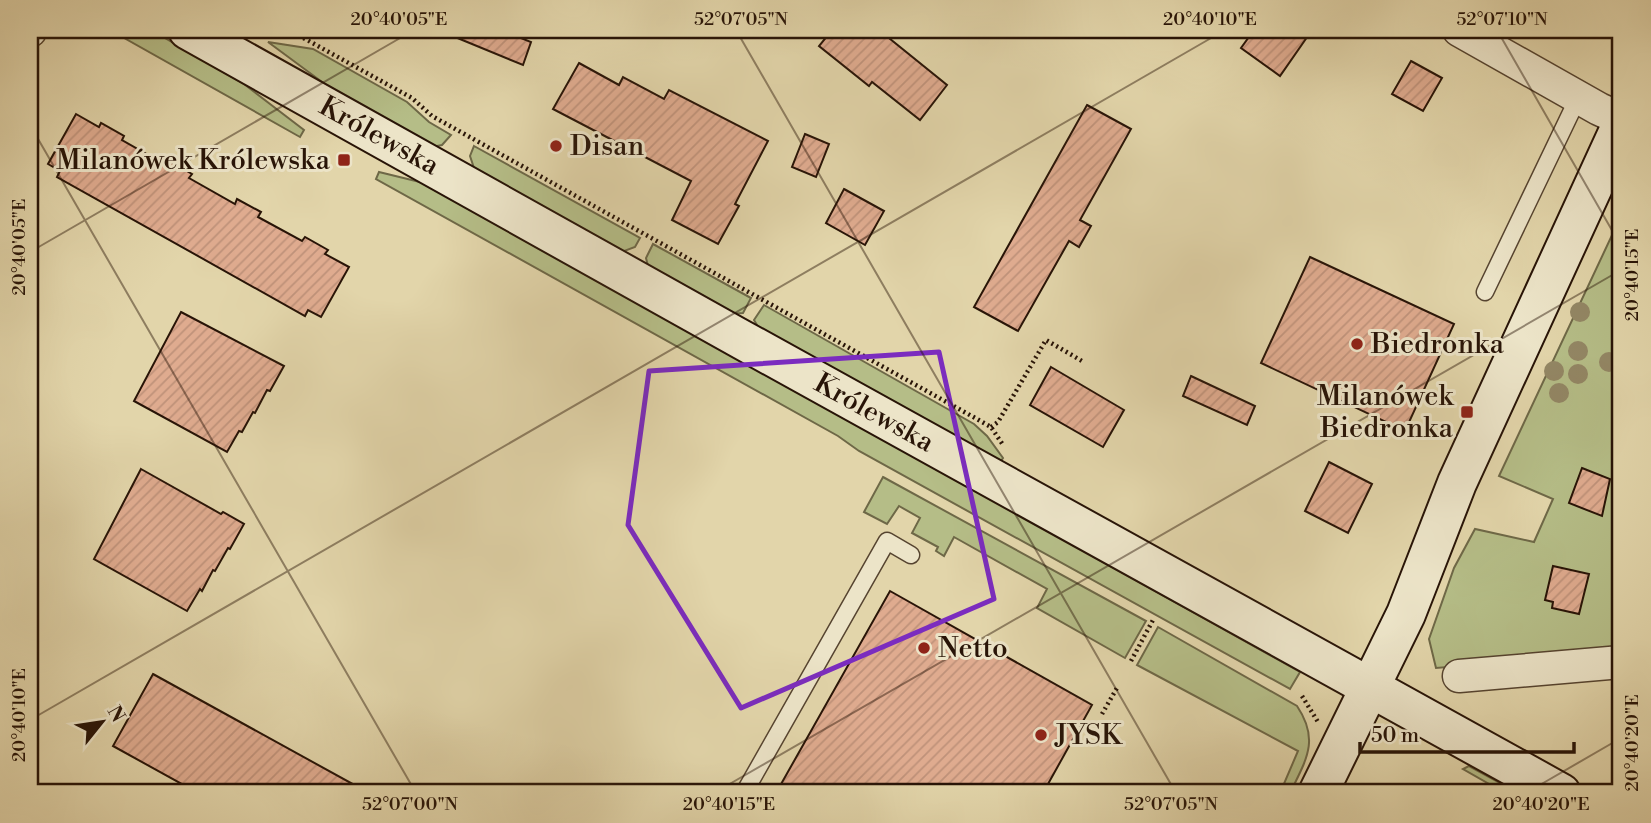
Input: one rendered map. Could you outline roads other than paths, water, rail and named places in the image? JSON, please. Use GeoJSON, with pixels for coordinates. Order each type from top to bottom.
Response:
{"type":"FeatureCollection","features":[{"type":"Feature","properties":{"kind":"main road","name":"Królewska"},"geometry":{"type":"LineString","coordinates":[[188,30],[725,331],[1561,793]]}},
{"type":"Feature","properties":{"kind":"main road"},"geometry":{"type":"LineString","coordinates":[[1318,793],[1413,597],[1462,471],[1621,126]]}},
{"type":"Feature","properties":{"kind":"street"},"geometry":{"type":"LineString","coordinates":[[1459,30],[1578,98],[1621,119]]}},
{"type":"Feature","properties":{"kind":"street"},"geometry":{"type":"LineString","coordinates":[[1459,676],[1621,662]]}},
{"type":"Feature","properties":{"kind":"lane"},"geometry":{"type":"LineString","coordinates":[[1485,292],[1578,98]]}},
{"type":"Feature","properties":{"kind":"lane"},"geometry":{"type":"LineString","coordinates":[[744,793],[887,541],[911,555]]}},
{"type":"Feature","properties":{"kind":"place","name":"Disan"},"geometry":{"type":"Point","coordinates":[556,146]}},
{"type":"Feature","properties":{"kind":"place","name":"Milanówek Królewska"},"geometry":{"type":"Point","coordinates":[344,160]}},
{"type":"Feature","properties":{"kind":"place","name":"Biedronka"},"geometry":{"type":"Point","coordinates":[1357,344]}},
{"type":"Feature","properties":{"kind":"place","name":"Milanówek Biedronka"},"geometry":{"type":"Point","coordinates":[1467,412]}},
{"type":"Feature","properties":{"kind":"place","name":"Netto"},"geometry":{"type":"Point","coordinates":[924,648]}},
{"type":"Feature","properties":{"kind":"place","name":"JYSK"},"geometry":{"type":"Point","coordinates":[1041,735]}}]}
